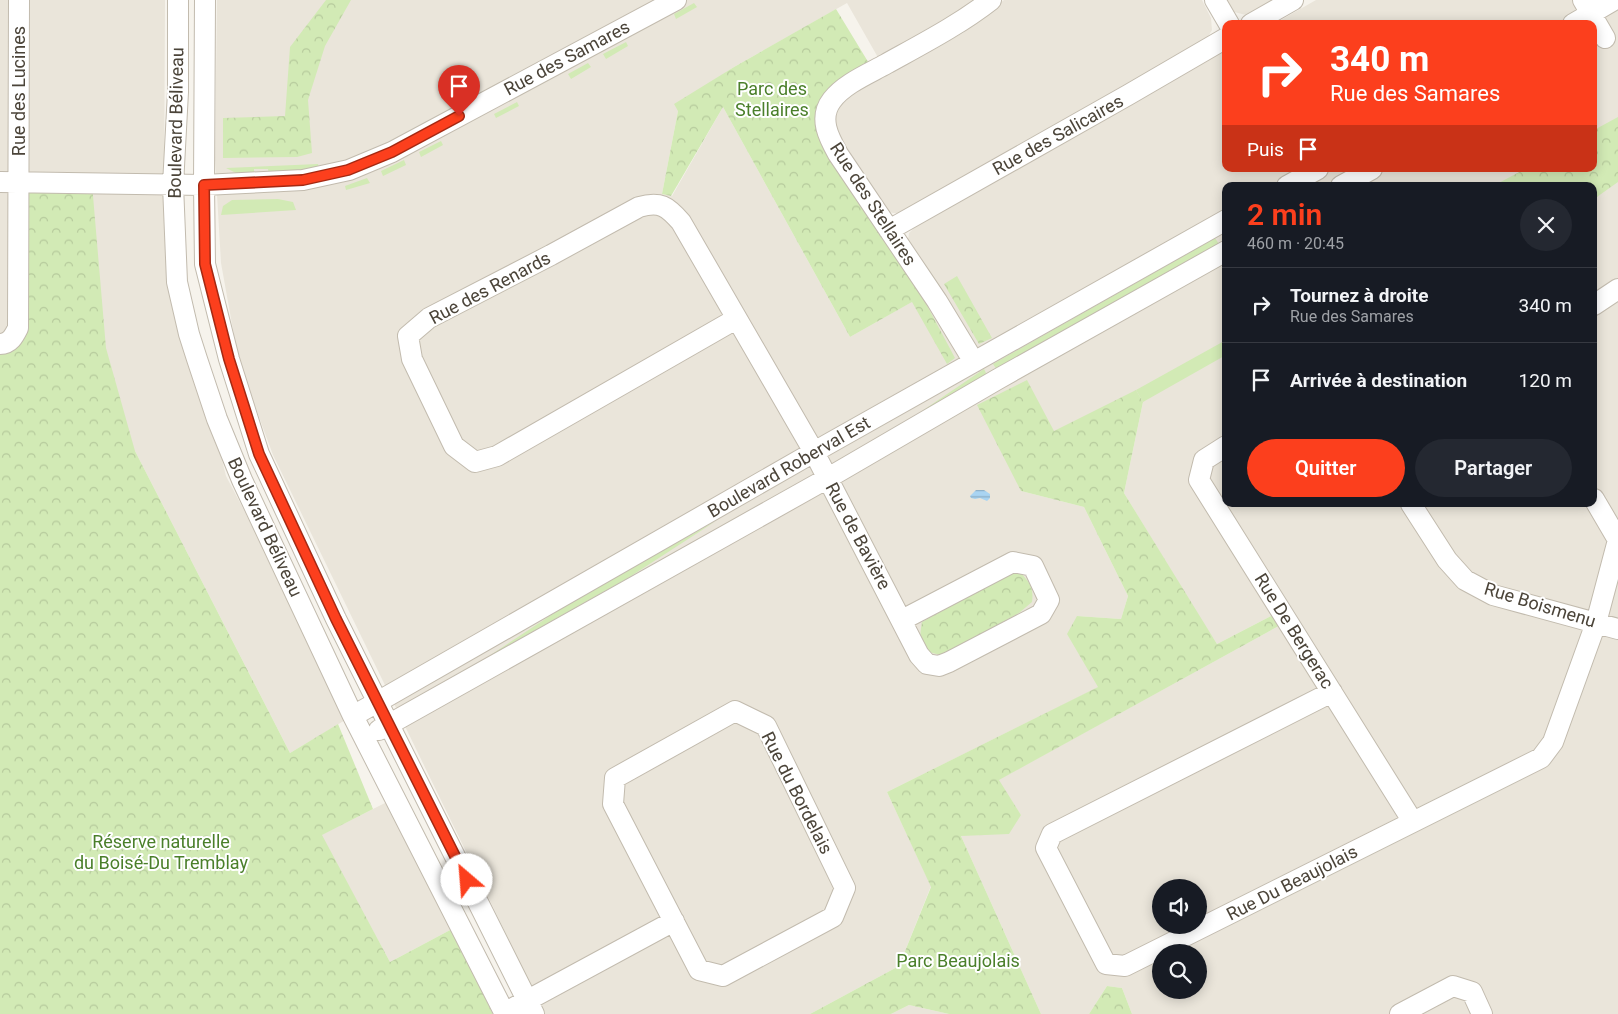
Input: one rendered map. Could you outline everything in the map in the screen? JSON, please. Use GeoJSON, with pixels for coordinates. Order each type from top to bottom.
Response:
{"type":"FeatureCollection","features":[{"type":"Feature","properties":{"kind":"street","name":"Rue des Lucines"},"geometry":{"type":"LineString","coordinates":[[0,344],[4,344],[13,338],[18,328],[9,182],[20,0]]}},
{"type":"Feature","properties":{"kind":"street","name":"Boulevard Béliveau"},"geometry":{"type":"LineString","coordinates":[[178,0],[178,92],[173,185],[177,282],[189,334],[217,419],[242,480],[353,716],[504,1014]]}},
{"type":"Feature","properties":{"kind":"street","name":"Boulevard Béliveau"},"geometry":{"type":"LineString","coordinates":[[205,0],[205,264],[229,359],[259,454],[336,619],[530,1007]]}},
{"type":"Feature","properties":{"kind":"street","name":"Rue des Samares"},"geometry":{"type":"LineString","coordinates":[[9,182],[204,185],[303,180],[348,170],[392,152],[676,0]]}},
{"type":"Feature","properties":{"kind":"street","name":"Rue des Stellaires"},"geometry":{"type":"LineString","coordinates":[[974,362],[936,301],[838,154],[827,132],[824,121],[831,101],[850,84],[960,22],[991,0]]}},
{"type":"Feature","properties":{"kind":"street"},"geometry":{"type":"LineString","coordinates":[[1215,0],[1227,20]]}},
{"type":"Feature","properties":{"kind":"street"},"geometry":{"type":"LineString","coordinates":[[1258,20],[1292,0]]}},
{"type":"Feature","properties":{"kind":"street"},"geometry":{"type":"LineString","coordinates":[[1576,20],[1586,7],[1614,0]]}},
{"type":"Feature","properties":{"kind":"street"},"geometry":{"type":"LineString","coordinates":[[1586,7],[1594,20]]}},
{"type":"Feature","properties":{"kind":"street"},"geometry":{"type":"LineString","coordinates":[[1597,24],[1605,37]]}},
{"type":"Feature","properties":{"kind":"street","name":"Rue des Salicaires"},"geometry":{"type":"LineString","coordinates":[[889,230],[1222,40]]}},
{"type":"Feature","properties":{"kind":"street"},"geometry":{"type":"LineString","coordinates":[[1294,182],[1313,172]]}},
{"type":"Feature","properties":{"kind":"street"},"geometry":{"type":"LineString","coordinates":[[1348,182],[1367,172]]}},
{"type":"Feature","properties":{"kind":"street","name":"Rue des Renards"},"geometry":{"type":"LineString","coordinates":[[736,319],[498,456],[475,462],[454,446],[412,359],[408,336],[429,318],[552,255],[639,207],[652,203],[671,211],[681,222],[814,452]]}},
{"type":"Feature","properties":{"kind":"street","name":"Boulevard Roberval Est"},"geometry":{"type":"LineString","coordinates":[[353,716],[814,452],[1222,222]]}},
{"type":"Feature","properties":{"kind":"street","name":"Boulevard Roberval Est"},"geometry":{"type":"LineString","coordinates":[[364,738],[828,478],[998,379],[1222,253]]}},
{"type":"Feature","properties":{"kind":"street"},"geometry":{"type":"LineString","coordinates":[[1597,303],[1618,289]]}},
{"type":"Feature","properties":{"kind":"street","name":"Rue De Bergerac"},"geometry":{"type":"LineString","coordinates":[[1222,449],[1204,460],[1199,480],[1413,822]]}},
{"type":"Feature","properties":{"kind":"street","name":"Rue de Bavière"},"geometry":{"type":"LineString","coordinates":[[814,452],[919,655],[928,664],[939,666],[949,662],[1040,614],[1049,600],[1033,566],[1013,562],[902,620]]}},
{"type":"Feature","properties":{"kind":"street"},"geometry":{"type":"LineString","coordinates":[[1597,504],[1618,540]]}},
{"type":"Feature","properties":{"kind":"street","name":"Rue Boismenu"},"geometry":{"type":"LineString","coordinates":[[1413,507],[1447,560],[1465,580],[1493,594],[1618,629]]}},
{"type":"Feature","properties":{"kind":"street","name":"Rue Du Beaujolais"},"geometry":{"type":"LineString","coordinates":[[1332,692],[1052,834],[1046,848],[1106,964],[1125,966],[1541,758],[1553,742],[1596,623],[1618,540]]}},
{"type":"Feature","properties":{"kind":"street","name":"Rue du Bordelais"},"geometry":{"type":"LineString","coordinates":[[735,711],[766,726],[845,888],[833,917],[723,976],[700,970],[674,921],[613,804],[615,778],[735,711]]}},
{"type":"Feature","properties":{"kind":"street"},"geometry":{"type":"LineString","coordinates":[[504,1014],[530,1007],[674,921]]}},
{"type":"Feature","properties":{"kind":"street"},"geometry":{"type":"LineString","coordinates":[[1400,1014],[1453,986],[1472,992],[1482,1014]]}},
{"type":"Feature","properties":{"kind":"shaded area"},"geometry":{"type":"Polygon","coordinates":[[[0,0],[165,0],[164,198],[197,359],[226,476],[352,716],[290,753],[135,451],[0,505],[0,0]]]}},
{"type":"Feature","properties":{"kind":"shaded area"},"geometry":{"type":"Polygon","coordinates":[[[217,0],[979,0],[880,61],[847,3],[734,67],[714,80],[678,111],[662,194],[672,196],[723,107],[850,337],[938,287],[908,240],[909,233],[915,227],[1135,100],[1222,52],[1222,172],[1597,172],[1597,20],[1281,20],[1316,0],[1618,0],[1618,1014],[1132,1014],[1122,988],[1107,986],[1089,1014],[1041,1014],[961,836],[1021,815],[998,780],[1286,622],[1279,612],[1217,644],[1202,621],[1124,493],[1143,402],[1021,491],[1084,507],[1128,596],[1121,619],[1077,616],[1099,687],[887,792],[931,886],[899,966],[810,1014],[545,1014],[273,455],[239,363],[221,263],[215,160],[217,0]]]}},
{"type":"Feature","properties":{"kind":"shaded area"},"geometry":{"type":"Polygon","coordinates":[[[1004,0],[1202,0],[1211,18],[1212,30],[1205,42],[900,213],[886,211],[850,160],[836,129],[838,109],[845,100],[858,90],[963,33],[1004,0]]]}},
{"type":"Feature","properties":{"kind":"shaded area"},"geometry":{"type":"Polygon","coordinates":[[[1226,0],[1274,0],[1246,15],[1234,12],[1226,0]]]}},
{"type":"Feature","properties":{"kind":"shaded area"},"geometry":{"type":"Polygon","coordinates":[[[387,802],[452,929],[390,962],[321,835],[387,802]]]}},
{"type":"Feature","properties":{"kind":"shaded area"},"geometry":{"type":"Polygon","coordinates":[[[909,1005],[949,1014],[891,1014],[909,1005]]]}},
{"type":"Feature","properties":{"kind":"green space"},"geometry":{"type":"Polygon","coordinates":[[[326,0],[351,0],[325,46],[308,100],[312,153],[297,157],[223,158],[223,118],[285,116],[290,47],[326,0]]]}},
{"type":"Feature","properties":{"kind":"green space"},"geometry":{"type":"Polygon","coordinates":[[[694,3],[697,7],[676,19],[674,14],[694,3]]]}},
{"type":"Feature","properties":{"kind":"green space","name":"Parc des Stellaires"},"geometry":{"type":"Polygon","coordinates":[[[836,9],[870,65],[816,123],[818,135],[828,156],[922,296],[955,358],[947,364],[912,302],[850,337],[723,107],[671,196],[662,194],[678,111],[674,104],[734,67],[836,9]]]}},
{"type":"Feature","properties":{"kind":"green space"},"geometry":{"type":"Polygon","coordinates":[[[626,42],[628,46],[606,59],[603,54],[626,42]]]}},
{"type":"Feature","properties":{"kind":"green space"},"geometry":{"type":"Polygon","coordinates":[[[588,63],[591,67],[571,79],[568,74],[588,63]]]}},
{"type":"Feature","properties":{"kind":"green space"},"geometry":{"type":"Polygon","coordinates":[[[517,102],[519,106],[496,118],[494,114],[517,102]]]}},
{"type":"Feature","properties":{"kind":"green space"},"geometry":{"type":"Polygon","coordinates":[[[1618,117],[1618,182],[1597,197],[1597,182],[1501,182],[1519,172],[1597,172],[1597,128],[1618,117]]]}},
{"type":"Feature","properties":{"kind":"green space"},"geometry":{"type":"Polygon","coordinates":[[[441,141],[443,145],[421,157],[419,152],[441,141]]]}},
{"type":"Feature","properties":{"kind":"green space"},"geometry":{"type":"Polygon","coordinates":[[[404,160],[406,165],[383,176],[381,171],[404,160]]]}},
{"type":"Feature","properties":{"kind":"green space"},"geometry":{"type":"Polygon","coordinates":[[[318,164],[320,170],[269,176],[268,169],[254,169],[254,173],[236,173],[226,168],[318,164]]]}},
{"type":"Feature","properties":{"kind":"green space"},"geometry":{"type":"Polygon","coordinates":[[[367,178],[370,183],[346,190],[345,186],[367,178]]]}},
{"type":"Feature","properties":{"kind":"green space","name":"Réserve naturelle du Boisé-Du Tremblay"},"geometry":{"type":"Polygon","coordinates":[[[19,182],[92,184],[106,348],[135,451],[290,753],[338,724],[373,809],[322,835],[390,962],[452,929],[493,1014],[0,1014],[0,344],[13,338],[19,182]]]}},
{"type":"Feature","properties":{"kind":"green space"},"geometry":{"type":"Polygon","coordinates":[[[278,199],[293,202],[296,210],[221,215],[223,206],[232,200],[278,199]]]}},
{"type":"Feature","properties":{"kind":"green space"},"geometry":{"type":"Polygon","coordinates":[[[1215,238],[1219,244],[997,370],[993,364],[1215,238]]]}},
{"type":"Feature","properties":{"kind":"green space"},"geometry":{"type":"Polygon","coordinates":[[[957,276],[992,338],[979,344],[944,284],[957,276]]]}},
{"type":"Feature","properties":{"kind":"green space"},"geometry":{"type":"Polygon","coordinates":[[[1222,342],[1222,357],[1143,402],[1136,390],[1222,342]]]}},
{"type":"Feature","properties":{"kind":"green space"},"geometry":{"type":"Polygon","coordinates":[[[984,369],[987,375],[922,411],[984,369]]]}},
{"type":"Feature","properties":{"kind":"green space","name":"Parc Beaujolais"},"geometry":{"type":"Polygon","coordinates":[[[1027,380],[1054,431],[1136,390],[1143,402],[1124,493],[1217,644],[1279,612],[1286,622],[999,780],[1021,815],[1009,834],[961,836],[1041,1014],[949,1014],[909,1005],[891,1014],[810,1014],[899,966],[931,887],[887,792],[1098,687],[1067,634],[1077,616],[1121,619],[1128,596],[1084,507],[1021,491],[977,405],[1027,380]]]}},
{"type":"Feature","properties":{"kind":"green space"},"geometry":{"type":"Polygon","coordinates":[[[716,521],[628,578],[486,658],[577,598],[716,521]]]}},
{"type":"Feature","properties":{"kind":"green space"},"geometry":{"type":"Polygon","coordinates":[[[1011,572],[1021,573],[1027,580],[1032,589],[1032,602],[1019,613],[943,655],[926,649],[920,635],[922,622],[1011,572]]]}},
{"type":"Feature","properties":{"kind":"green space"},"geometry":{"type":"Polygon","coordinates":[[[1107,986],[1122,988],[1132,1014],[1089,1014],[1107,986]]]}},
{"type":"Feature","properties":{"kind":"water"},"geometry":{"type":"Polygon","coordinates":[[[976,490],[984,490],[990,494],[990,498],[987,501],[980,498],[971,498],[970,496],[976,490]]]}},
{"type":"Feature","properties":{"kind":"route"},"geometry":{"type":"LineString","coordinates":[[459,116],[392,152],[348,170],[303,180],[204,185],[205,264],[229,359],[259,454],[336,619],[467,880]]}}]}
